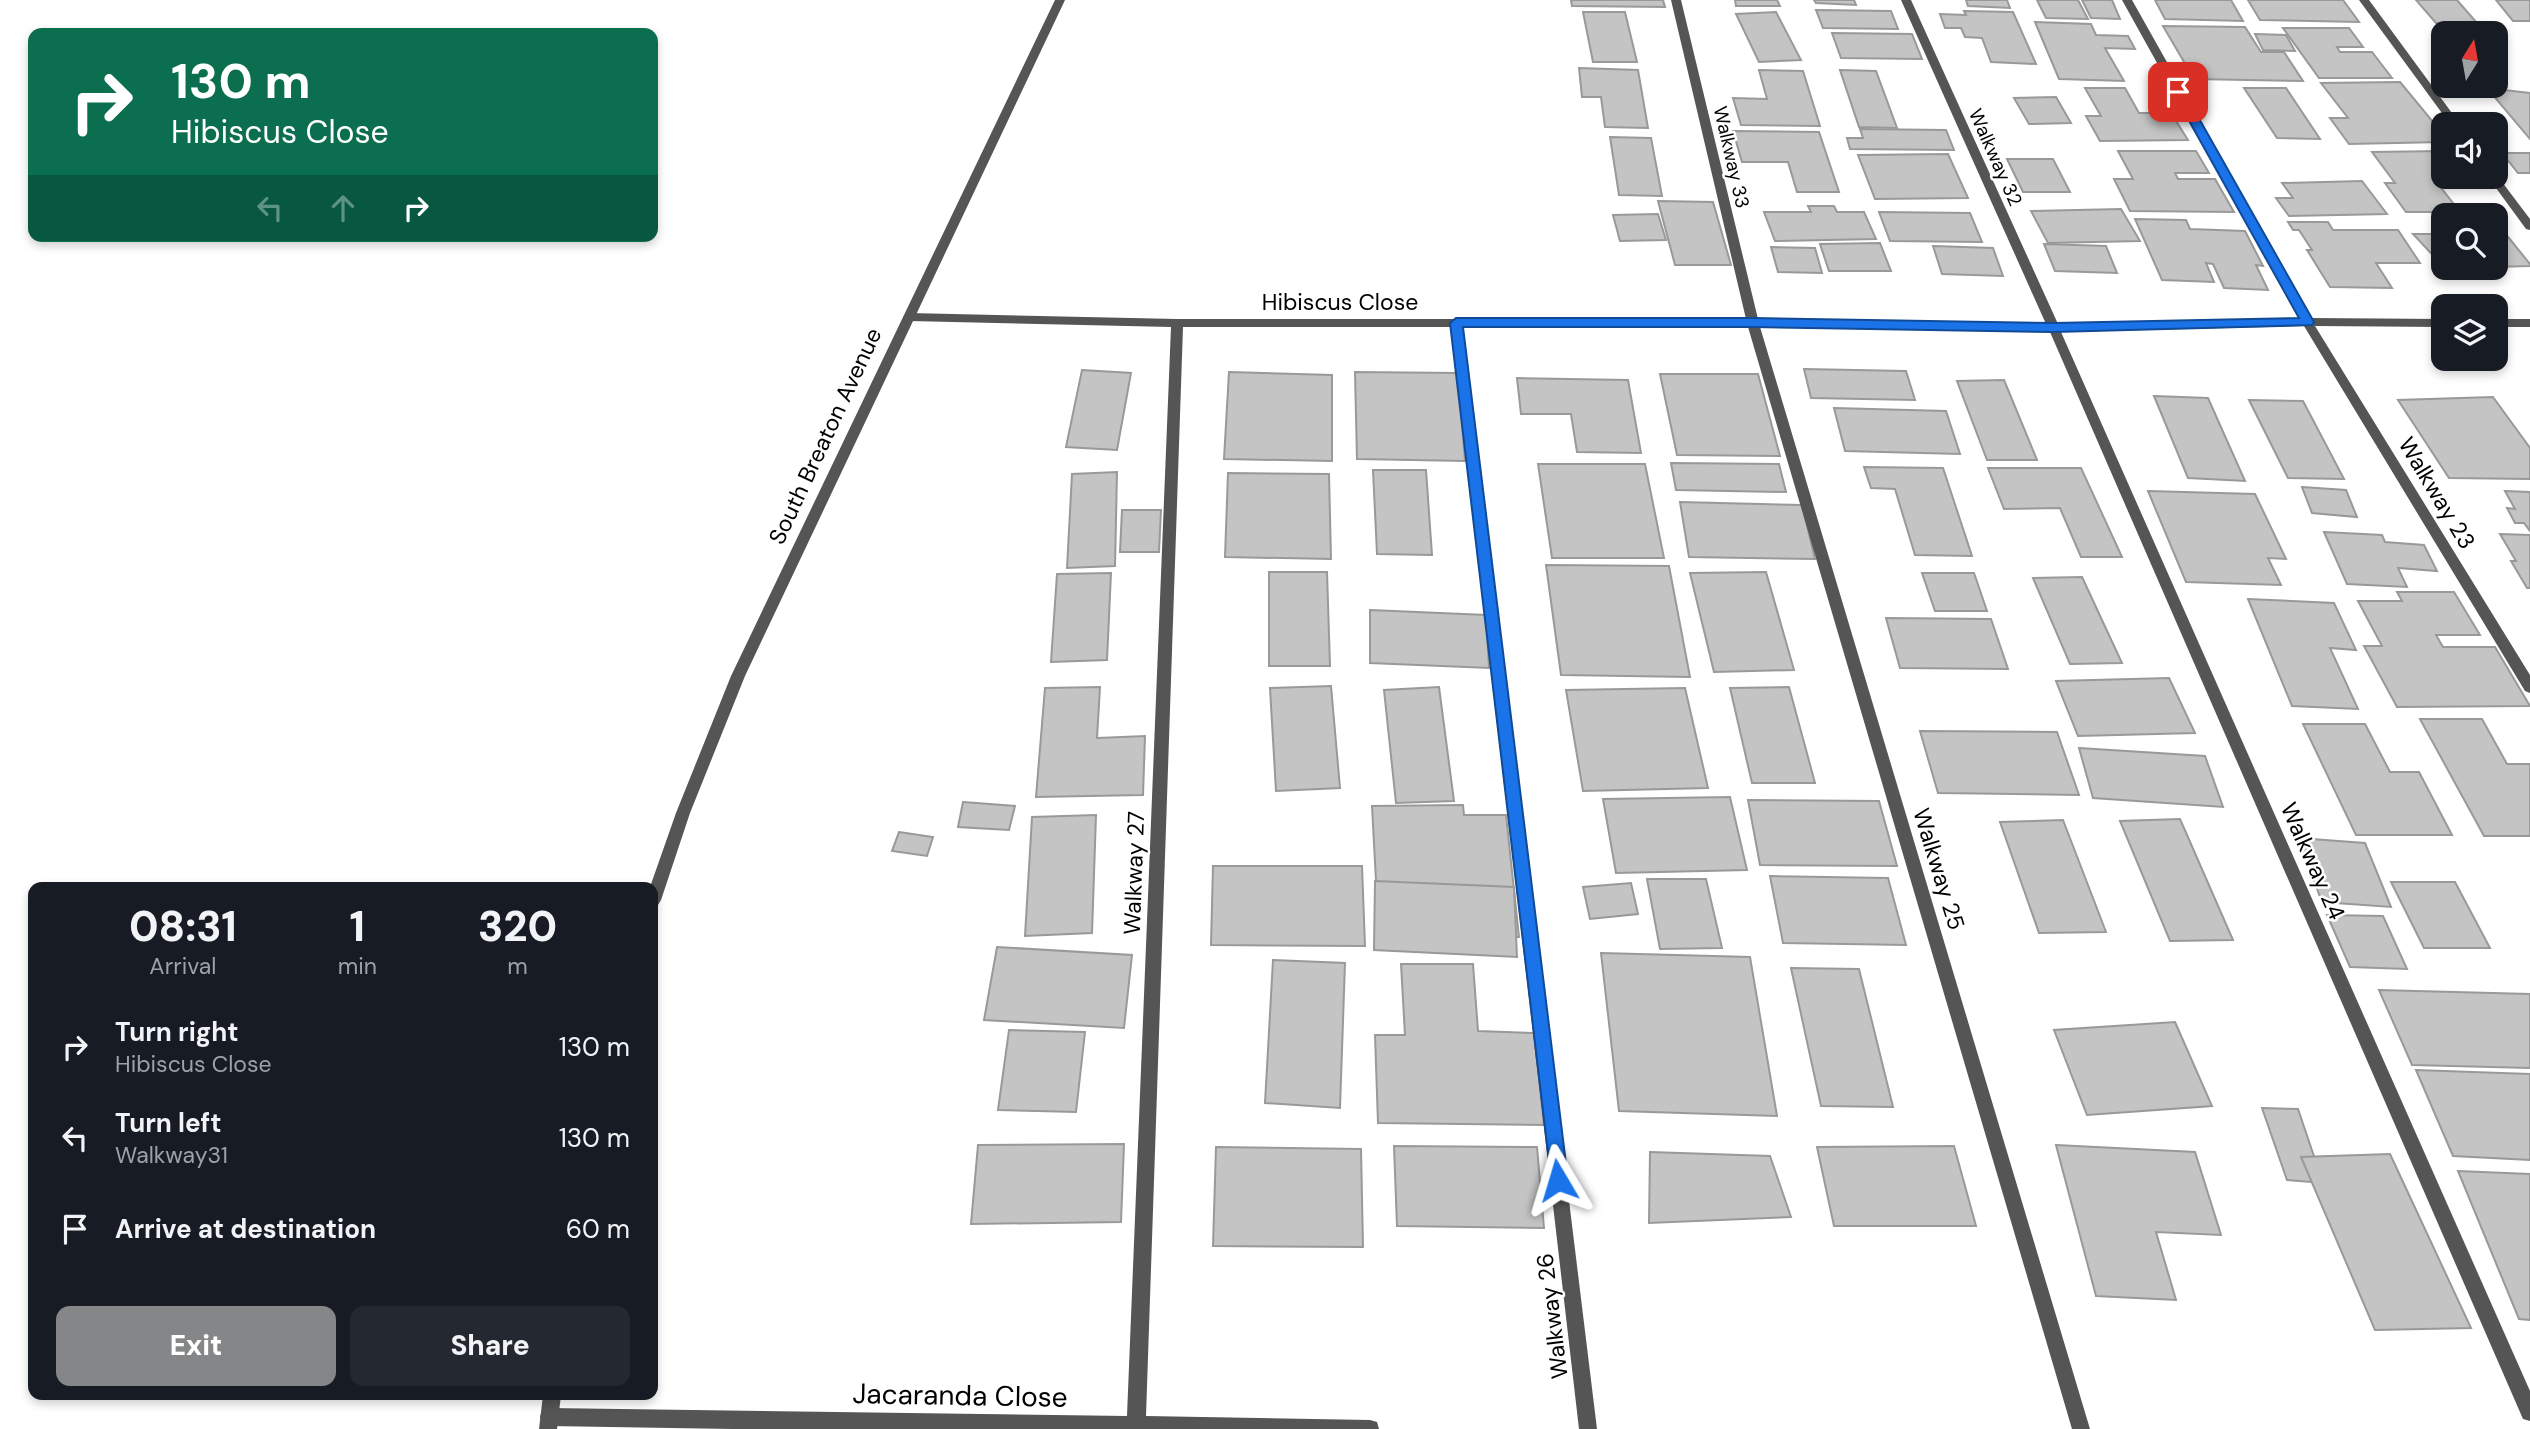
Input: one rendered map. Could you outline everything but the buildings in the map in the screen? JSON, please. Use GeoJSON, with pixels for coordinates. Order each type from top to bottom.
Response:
{"type":"FeatureCollection","features":[{"type":"Feature","properties":{"kind":"street","name":"South Breaton Avenue"},"geometry":{"type":"LineString","coordinates":[[658,886],[683,813],[738,676],[1060,0]]}},
{"type":"Feature","properties":{"kind":"street","name":"Walkway 33"},"geometry":{"type":"LineString","coordinates":[[1676,0],[1753,323]]}},
{"type":"Feature","properties":{"kind":"street","name":"Walkway 32"},"geometry":{"type":"LineString","coordinates":[[1906,0],[2054,328]]}},
{"type":"Feature","properties":{"kind":"street","name":"Walkway 23"},"geometry":{"type":"LineString","coordinates":[[2127,0],[2307,322],[2530,687]]}},
{"type":"Feature","properties":{"kind":"street"},"geometry":{"type":"LineString","coordinates":[[2364,0],[2446,112]]}},
{"type":"Feature","properties":{"kind":"street"},"geometry":{"type":"LineString","coordinates":[[2502,189],[2530,227]]}},
{"type":"Feature","properties":{"kind":"street","name":"Hibiscus Close"},"geometry":{"type":"LineString","coordinates":[[909,317],[1177,323],[1753,323],[2054,328],[2307,322],[2431,323]]}},
{"type":"Feature","properties":{"kind":"street","name":"Walkway 27"},"geometry":{"type":"LineString","coordinates":[[1136,1427],[1177,323]]}},
{"type":"Feature","properties":{"kind":"street","name":"Walkway 26"},"geometry":{"type":"LineString","coordinates":[[1456,323],[1588,1429]]}},
{"type":"Feature","properties":{"kind":"street","name":"Walkway 25"},"geometry":{"type":"LineString","coordinates":[[1753,323],[2081,1429]]}},
{"type":"Feature","properties":{"kind":"street"},"geometry":{"type":"LineString","coordinates":[[2508,323],[2530,323]]}},
{"type":"Feature","properties":{"kind":"street","name":"Walkway 24"},"geometry":{"type":"LineString","coordinates":[[2054,328],[2530,1412]]}},
{"type":"Feature","properties":{"kind":"street"},"geometry":{"type":"LineString","coordinates":[[548,1423],[551,1400]]}},
{"type":"Feature","properties":{"kind":"street","name":"Jacaranda Close"},"geometry":{"type":"LineString","coordinates":[[548,1423],[1370,1429]]}},
{"type":"Feature","properties":{"kind":"route"},"geometry":{"type":"LineString","coordinates":[[1558,1180],[1456,323],[1753,323],[2054,328],[2307,322],[2178,92]]}}]}
